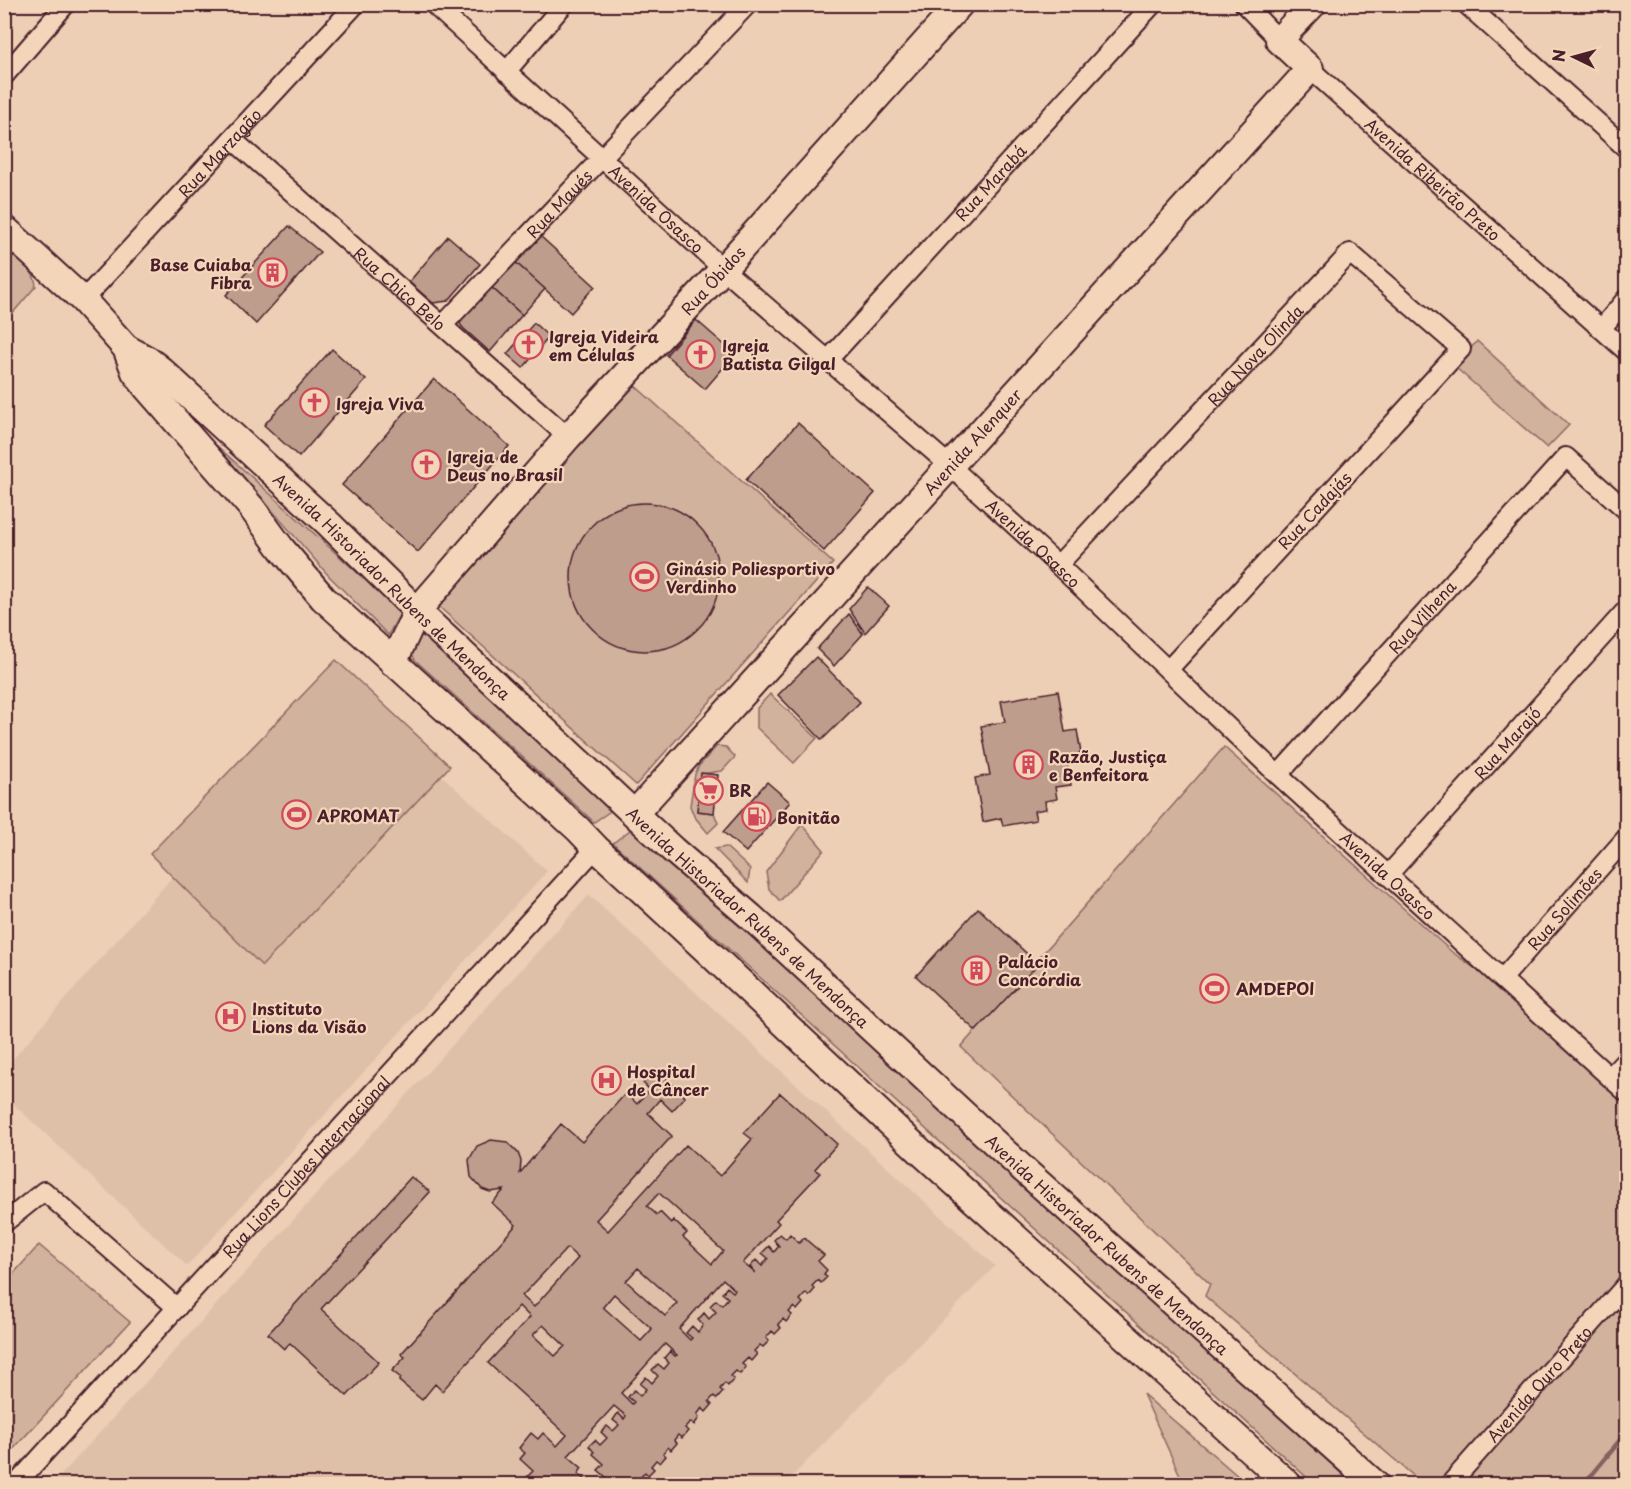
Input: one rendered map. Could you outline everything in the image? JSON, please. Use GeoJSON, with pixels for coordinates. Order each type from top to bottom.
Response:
{"type":"FeatureCollection","features":[{"type":"Feature","properties":{"kind":"main road","name":"Rua Óbidos"},"geometry":{"type":"LineString","coordinates":[[393,663],[417,611],[568,437],[723,269],[960,4]]}},
{"type":"Feature","properties":{"kind":"main road"},"geometry":{"type":"LineString","coordinates":[[1279,40],[1313,4]]}},
{"type":"Feature","properties":{"kind":"main road","name":"Avenida Ribeirão Preto"},"geometry":{"type":"LineString","coordinates":[[1279,40],[1310,69]]}},
{"type":"Feature","properties":{"kind":"main road","name":"Avenida Alenquer"},"geometry":{"type":"LineString","coordinates":[[635,813],[1310,69]]}},
{"type":"Feature","properties":{"kind":"main road","name":"Avenida Historiador Rubens de Mendonça"},"geometry":{"type":"LineString","coordinates":[[4,228],[83,300],[126,348],[161,370],[292,490],[417,611],[672,850],[751,917],[1023,1169],[1375,1485]]}},
{"type":"Feature","properties":{"kind":"main road","name":"Avenida Historiador Rubens de Mendonça"},"geometry":{"type":"LineString","coordinates":[[126,348],[135,372],[147,388],[251,507],[281,548],[323,598],[578,829],[921,1152],[1288,1485]]}},
{"type":"Feature","properties":{"kind":"main road"},"geometry":{"type":"LineString","coordinates":[[251,507],[263,498],[292,490]]}},
{"type":"Feature","properties":{"kind":"street"},"geometry":{"type":"LineString","coordinates":[[4,76],[66,4]]}},
{"type":"Feature","properties":{"kind":"street","name":"Rua Marzagão"},"geometry":{"type":"LineString","coordinates":[[83,300],[356,4]]}},
{"type":"Feature","properties":{"kind":"street","name":"Avenida Osasco"},"geometry":{"type":"LineString","coordinates":[[433,4],[723,269],[949,465],[1058,564],[1278,775],[1626,1092]]}},
{"type":"Feature","properties":{"kind":"street"},"geometry":{"type":"LineString","coordinates":[[506,72],[564,4]]}},
{"type":"Feature","properties":{"kind":"street","name":"Rua Maués"},"geometry":{"type":"LineString","coordinates":[[443,325],[748,4]]}},
{"type":"Feature","properties":{"kind":"street","name":"Rua Marabá"},"geometry":{"type":"LineString","coordinates":[[827,361],[1153,4]]}},
{"type":"Feature","properties":{"kind":"street","name":"Avenida Ribeirão Preto"},"geometry":{"type":"LineString","coordinates":[[1244,4],[1279,40]]}},
{"type":"Feature","properties":{"kind":"street"},"geometry":{"type":"LineString","coordinates":[[1466,4],[1626,147]]}},
{"type":"Feature","properties":{"kind":"street","name":"Avenida Ribeirão Preto"},"geometry":{"type":"LineString","coordinates":[[1310,69],[1626,351]]}},
{"type":"Feature","properties":{"kind":"street","name":"Rua Chico Belo"},"geometry":{"type":"LineString","coordinates":[[232,139],[568,437]]}},
{"type":"Feature","properties":{"kind":"street","name":"Rua Nova Olinda"},"geometry":{"type":"LineString","coordinates":[[1058,564],[1350,253],[1461,350]]}},
{"type":"Feature","properties":{"kind":"street"},"geometry":{"type":"LineString","coordinates":[[1602,328],[1626,299]]}},
{"type":"Feature","properties":{"kind":"street","name":"Rua Cadajás"},"geometry":{"type":"LineString","coordinates":[[1168,670],[1461,350]]}},
{"type":"Feature","properties":{"kind":"street","name":"Rua Vilhena"},"geometry":{"type":"LineString","coordinates":[[1278,775],[1566,457],[1626,510]]}},
{"type":"Feature","properties":{"kind":"street","name":"Rua Marajó"},"geometry":{"type":"LineString","coordinates":[[1388,875],[1626,611]]}},
{"type":"Feature","properties":{"kind":"street","name":"Rua Solimões"},"geometry":{"type":"LineString","coordinates":[[1502,979],[1626,838]]}},
{"type":"Feature","properties":{"kind":"street","name":"Rua Lions Clubes Internacional"},"geometry":{"type":"LineString","coordinates":[[16,1485],[596,848]]}},
{"type":"Feature","properties":{"kind":"street"},"geometry":{"type":"LineString","coordinates":[[1610,1077],[1626,1060]]}},
{"type":"Feature","properties":{"kind":"street"},"geometry":{"type":"LineString","coordinates":[[4,1223],[44,1191],[177,1308]]}},
{"type":"Feature","properties":{"kind":"street","name":"Avenida Ouro Preto"},"geometry":{"type":"LineString","coordinates":[[1450,1485],[1626,1285]]}},
{"type":"Feature","properties":{"kind":"shaded area"},"geometry":{"type":"Polygon","coordinates":[[[5,246],[29,269],[36,286],[5,322],[5,246]]]}},
{"type":"Feature","properties":{"kind":"shaded area"},"geometry":{"type":"Polygon","coordinates":[[[1477,341],[1569,425],[1547,448],[1455,367],[1477,341]]]}},
{"type":"Feature","properties":{"kind":"shaded area"},"geometry":{"type":"Polygon","coordinates":[[[632,383],[833,563],[636,785],[436,604],[632,383]]]}},
{"type":"Feature","properties":{"kind":"shaded area"},"geometry":{"type":"Polygon","coordinates":[[[215,444],[401,612],[388,635],[328,575],[215,444]]]}},
{"type":"Feature","properties":{"kind":"shaded area"},"geometry":{"type":"Polygon","coordinates":[[[422,633],[615,808],[594,822],[415,660],[411,652],[422,633]]]}},
{"type":"Feature","properties":{"kind":"shaded area","name":"APROMAT"},"geometry":{"type":"Polygon","coordinates":[[[336,660],[450,766],[262,966],[150,854],[336,660]]]}},
{"type":"Feature","properties":{"kind":"shaded area"},"geometry":{"type":"Polygon","coordinates":[[[770,694],[817,738],[794,763],[757,728],[757,708],[770,694]]]}},
{"type":"Feature","properties":{"kind":"shaded area"},"geometry":{"type":"Polygon","coordinates":[[[717,746],[726,747],[735,757],[722,771],[701,774],[697,811],[714,813],[718,823],[708,833],[694,816],[690,806],[695,774],[717,746]]]}},
{"type":"Feature","properties":{"kind":"shaded area"},"geometry":{"type":"Polygon","coordinates":[[[1224,747],[1452,952],[1626,1077],[1626,1484],[1423,1484],[1205,1296],[1210,1284],[961,1047],[1224,747]]]}},
{"type":"Feature","properties":{"kind":"shaded area","name":"Instituto Lions da Visão"},"geometry":{"type":"Polygon","coordinates":[[[441,775],[547,871],[187,1266],[5,1096],[5,1068],[173,876],[263,966],[441,775]]]}},
{"type":"Feature","properties":{"kind":"shaded area"},"geometry":{"type":"Polygon","coordinates":[[[802,824],[824,850],[780,901],[769,889],[766,872],[802,824]]]}},
{"type":"Feature","properties":{"kind":"shaded area"},"geometry":{"type":"Polygon","coordinates":[[[634,827],[1353,1484],[1314,1484],[613,843],[634,827]]]}},
{"type":"Feature","properties":{"kind":"shaded area"},"geometry":{"type":"Polygon","coordinates":[[[726,847],[750,869],[748,883],[715,849],[726,847]]]}},
{"type":"Feature","properties":{"kind":"shaded area","name":"Hospital de Câncer"},"geometry":{"type":"Polygon","coordinates":[[[589,895],[995,1266],[785,1484],[53,1484],[589,895]]]}},
{"type":"Feature","properties":{"kind":"shaded area"},"geometry":{"type":"Polygon","coordinates":[[[39,1245],[130,1322],[5,1458],[5,1283],[39,1245]]]}},
{"type":"Feature","properties":{"kind":"shaded area"},"geometry":{"type":"Polygon","coordinates":[[[1143,1394],[1247,1484],[1184,1484],[1143,1394]]]}},
{"type":"Feature","properties":{"kind":"building","name":"Base Cuiaba Fibra"},"geometry":{"type":"Polygon","coordinates":[[[289,226],[320,252],[256,324],[226,295],[289,226]]]}},
{"type":"Feature","properties":{"kind":"building"},"geometry":{"type":"Polygon","coordinates":[[[539,235],[595,286],[571,313],[514,261],[539,235]]]}},
{"type":"Feature","properties":{"kind":"building"},"geometry":{"type":"Polygon","coordinates":[[[448,236],[480,264],[448,301],[433,303],[409,282],[448,236]]]}},
{"type":"Feature","properties":{"kind":"building"},"geometry":{"type":"Polygon","coordinates":[[[514,261],[545,289],[522,315],[491,287],[514,261]]]}},
{"type":"Feature","properties":{"kind":"building"},"geometry":{"type":"Polygon","coordinates":[[[491,287],[522,315],[490,352],[460,324],[491,287]]]}},
{"type":"Feature","properties":{"kind":"building","name":"Igreja Batista Gilgal"},"geometry":{"type":"Polygon","coordinates":[[[696,320],[735,354],[705,389],[666,355],[696,320]]]}},
{"type":"Feature","properties":{"kind":"building","name":"Igreja Videira em Células"},"geometry":{"type":"Polygon","coordinates":[[[534,323],[549,337],[523,368],[507,354],[534,323]]]}},
{"type":"Feature","properties":{"kind":"building","name":"Igreja Viva"},"geometry":{"type":"Polygon","coordinates":[[[332,349],[366,380],[299,457],[264,425],[332,349]]]}},
{"type":"Feature","properties":{"kind":"building","name":"Igreja de Deus no Brasil"},"geometry":{"type":"Polygon","coordinates":[[[434,379],[509,446],[418,552],[342,485],[434,379]]]}},
{"type":"Feature","properties":{"kind":"building"},"geometry":{"type":"Polygon","coordinates":[[[798,423],[875,493],[824,551],[746,480],[798,423]]]}},
{"type":"Feature","properties":{"kind":"building","name":"Ginásio Poliesportivo Verdinho"},"geometry":{"type":"Polygon","coordinates":[[[645,503],[659,504],[673,509],[686,515],[697,525],[707,536],[713,549],[718,563],[718,591],[713,605],[707,618],[697,629],[686,639],[673,645],[659,650],[645,651],[631,650],[617,645],[604,639],[593,629],[583,618],[577,605],[572,591],[571,577],[572,563],[577,549],[583,536],[593,525],[604,515],[617,509],[631,504],[645,503]]]}},
{"type":"Feature","properties":{"kind":"building"},"geometry":{"type":"Polygon","coordinates":[[[868,587],[889,606],[865,633],[849,609],[868,587]]]}},
{"type":"Feature","properties":{"kind":"building"},"geometry":{"type":"Polygon","coordinates":[[[849,614],[863,634],[834,666],[817,649],[849,614]]]}},
{"type":"Feature","properties":{"kind":"building"},"geometry":{"type":"Polygon","coordinates":[[[816,657],[860,702],[822,740],[778,695],[816,657]]]}},
{"type":"Feature","properties":{"kind":"building","name":"Razão, Justiça e Benfeitora"},"geometry":{"type":"Polygon","coordinates":[[[1058,691],[1065,732],[1077,730],[1081,753],[1066,756],[1071,785],[1055,787],[1057,799],[1045,801],[1046,809],[1034,811],[1036,820],[1003,826],[1001,818],[983,822],[975,778],[990,775],[981,726],[1005,722],[1001,701],[1058,691]]]}},
{"type":"Feature","properties":{"kind":"building","name":"BR"},"geometry":{"type":"Polygon","coordinates":[[[701,773],[718,775],[714,813],[697,811],[701,773]]]}},
{"type":"Feature","properties":{"kind":"building","name":"Bonitão"},"geometry":{"type":"Polygon","coordinates":[[[767,782],[790,802],[746,852],[723,832],[767,782]]]}},
{"type":"Feature","properties":{"kind":"building","name":"Palácio Concórdia"},"geometry":{"type":"Polygon","coordinates":[[[978,908],[1038,964],[976,1031],[916,976],[978,908]]]}},
{"type":"Feature","properties":{"kind":"building"},"geometry":{"type":"Polygon","coordinates":[[[657,1069],[685,1097],[672,1111],[660,1099],[648,1113],[672,1136],[596,1220],[608,1231],[686,1145],[720,1176],[752,1139],[744,1133],[780,1093],[837,1144],[815,1169],[820,1173],[776,1220],[779,1223],[743,1263],[755,1273],[750,1267],[756,1260],[762,1266],[768,1258],[762,1253],[769,1246],[774,1252],[779,1246],[774,1240],[780,1234],[786,1239],[790,1234],[799,1243],[804,1238],[824,1255],[818,1261],[827,1270],[824,1274],[827,1277],[821,1283],[818,1280],[812,1286],[815,1289],[809,1296],[806,1293],[800,1300],[803,1303],[797,1310],[794,1307],[789,1312],[792,1315],[786,1322],[783,1319],[778,1324],[781,1328],[775,1334],[772,1331],[766,1338],[769,1341],[754,1351],[757,1354],[751,1361],[748,1358],[742,1364],[746,1367],[740,1374],[736,1371],[731,1376],[734,1379],[728,1386],[725,1383],[720,1389],[723,1392],[717,1399],[714,1396],[709,1401],[712,1405],[706,1412],[702,1408],[694,1425],[691,1422],[685,1428],[688,1431],[682,1438],[678,1435],[674,1440],[677,1443],[671,1450],[668,1447],[663,1453],[666,1456],[660,1463],[656,1460],[651,1466],[654,1469],[648,1475],[645,1472],[639,1479],[642,1482],[640,1484],[627,1484],[621,1479],[614,1484],[598,1470],[604,1464],[593,1454],[589,1446],[595,1440],[600,1445],[607,1438],[601,1432],[607,1426],[613,1431],[619,1425],[613,1420],[618,1413],[624,1419],[626,1416],[614,1406],[568,1456],[582,1468],[578,1474],[585,1479],[580,1484],[548,1484],[545,1481],[542,1484],[535,1484],[527,1477],[533,1471],[520,1459],[525,1453],[519,1448],[531,1433],[538,1439],[543,1433],[557,1446],[567,1435],[488,1363],[530,1317],[519,1306],[442,1391],[435,1384],[422,1400],[399,1381],[401,1378],[392,1371],[405,1357],[401,1354],[516,1225],[492,1203],[504,1190],[490,1192],[482,1189],[471,1177],[469,1160],[477,1146],[491,1140],[507,1142],[518,1153],[521,1161],[520,1173],[561,1124],[582,1142],[626,1093],[637,1104],[650,1090],[643,1083],[657,1069]],[[659,1193],[647,1206],[657,1215],[660,1212],[671,1223],[673,1220],[687,1233],[683,1237],[712,1264],[723,1251],[659,1193]],[[567,1248],[522,1296],[534,1307],[578,1258],[567,1248]],[[638,1268],[626,1281],[665,1316],[677,1303],[638,1268]],[[723,1279],[679,1329],[690,1340],[692,1338],[686,1333],[692,1326],[698,1332],[703,1325],[698,1320],[704,1313],[709,1319],[716,1312],[710,1306],[716,1300],[722,1305],[728,1298],[722,1293],[727,1287],[733,1292],[735,1290],[723,1279]],[[614,1294],[603,1307],[641,1341],[652,1329],[614,1294]],[[543,1325],[533,1335],[555,1356],[565,1346],[543,1325]],[[665,1344],[621,1393],[632,1404],[634,1402],[628,1397],[634,1390],[640,1396],[646,1389],[640,1384],[646,1377],[652,1383],[658,1376],[652,1370],[658,1364],[664,1369],[669,1363],[664,1358],[670,1351],[675,1356],[677,1355],[665,1344]]]}},
{"type":"Feature","properties":{"kind":"building"},"geometry":{"type":"Polygon","coordinates":[[[411,1177],[430,1192],[321,1309],[379,1362],[347,1396],[290,1343],[284,1349],[268,1334],[411,1177]]]}},
{"type":"Feature","properties":{"kind":"waterway"},"geometry":{"type":"LineString","coordinates":[[1584,1484],[1626,1433]]}},
{"type":"Feature","properties":{"kind":"place","name":"Base Cuiaba Fibra"},"geometry":{"type":"Point","coordinates":[273,273]}},
{"type":"Feature","properties":{"kind":"place","name":"Igreja Videira em Células"},"geometry":{"type":"Point","coordinates":[528,345]}},
{"type":"Feature","properties":{"kind":"place","name":"Igreja Batista Gilgal"},"geometry":{"type":"Point","coordinates":[701,354]}},
{"type":"Feature","properties":{"kind":"place","name":"Igreja Viva"},"geometry":{"type":"Point","coordinates":[315,403]}},
{"type":"Feature","properties":{"kind":"place","name":"Igreja de Deus no Brasil"},"geometry":{"type":"Point","coordinates":[426,465]}},
{"type":"Feature","properties":{"kind":"place","name":"Ginásio Poliesportivo Verdinho"},"geometry":{"type":"Point","coordinates":[645,577]}},
{"type":"Feature","properties":{"kind":"place","name":"Razão, Justiça e Benfeitora"},"geometry":{"type":"Point","coordinates":[1028,765]}},
{"type":"Feature","properties":{"kind":"place","name":"BR"},"geometry":{"type":"Point","coordinates":[708,790]}},
{"type":"Feature","properties":{"kind":"place","name":"APROMAT"},"geometry":{"type":"Point","coordinates":[296,815]}},
{"type":"Feature","properties":{"kind":"place","name":"Bonitão"},"geometry":{"type":"Point","coordinates":[756,817]}},
{"type":"Feature","properties":{"kind":"place","name":"Palácio Concórdia"},"geometry":{"type":"Point","coordinates":[977,970]}},
{"type":"Feature","properties":{"kind":"place","name":"AMDEPOl"},"geometry":{"type":"Point","coordinates":[1215,988]}},
{"type":"Feature","properties":{"kind":"place","name":"Instituto Lions da Visão"},"geometry":{"type":"Point","coordinates":[231,1017]}},
{"type":"Feature","properties":{"kind":"place","name":"Hospital de Câncer"},"geometry":{"type":"Point","coordinates":[606,1080]}}]}
